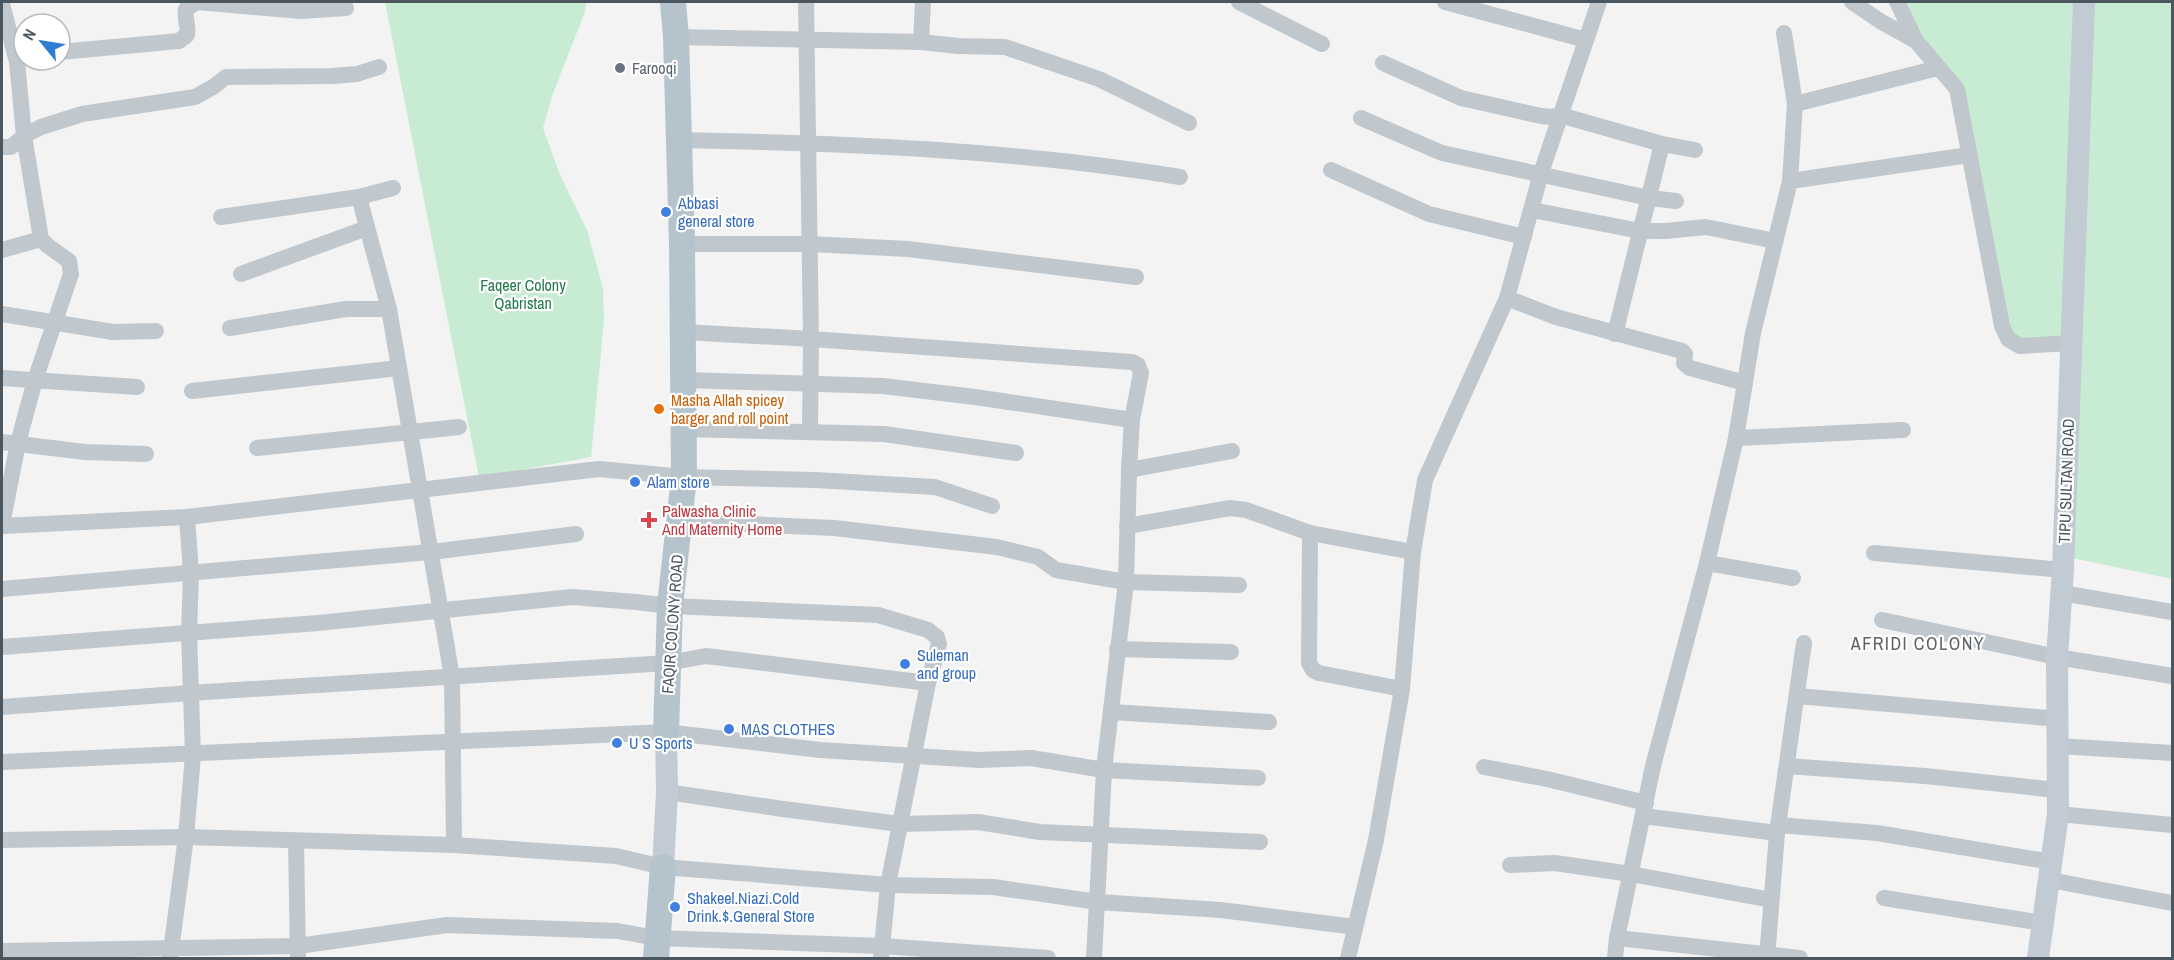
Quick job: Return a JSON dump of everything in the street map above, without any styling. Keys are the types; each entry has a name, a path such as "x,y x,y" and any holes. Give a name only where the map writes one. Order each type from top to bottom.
{"main road":[{"name":"FAQIR COLONY ROAD","path":"656,948 667,792 666,732 670,606 684,477 682,244 673,2"},
{"name":"TIPU SULTAN ROAD","path":"2038,958 2058,814 2057,657 2063,570 2084,2"}],"street":[{"path":"72,51 179,41 187,35 186,9 197,2 301,11 346,8"},
{"path":"806,2 806,142 811,339 810,431"},
{"path":"921,42 923,2"},
{"path":"1239,2 1322,44"},
{"path":"1445,2 1586,39"},
{"path":"1348,958 1376,840 1402,689 1413,552 1425,480 1507,298 1541,173 1599,2"},
{"path":"1852,2 1916,41"},
{"path":"1897,2 1916,41 1957,89 2002,326 2008,339 2020,346 2071,343"},
{"path":"2,4 12,34"},
{"path":"1615,958 1653,766 1707,563 1736,438 1753,333 1790,181 1795,104 1784,33"},
{"path":"676,36 921,42 1005,47 1099,79 1189,123"},
{"path":"1383,63 1461,98 1541,116 1560,115 1662,144 1695,150"},
{"path":"2,147 11,147 24,136 41,127 82,114 195,97 226,77 332,76 357,74 379,67"},
{"path":"1795,104 1938,68"},
{"path":"21,72 24,136 41,239 69,261 71,274 10,442 2,525 187,517 599,469 684,477 815,480 936,487 992,506"},
{"path":"1361,118 1442,153 1649,198 1676,201"},
{"path":"678,140 806,142 982,152 1113,166 1180,177"},
{"path":"1615,334 1662,144"},
{"path":"1790,181 1970,155"},
{"path":"1331,170 1429,214 1524,237"},
{"path":"221,217 359,197 393,188"},
{"path":"359,197 389,309 452,677 454,845"},
{"path":"1532,210 1640,231 1706,227 1775,241"},
{"path":"241,274 367,228"},
{"path":"2,250 41,239"},
{"path":"682,244 810,244 908,249 1136,277"},
{"path":"1507,298 1556,317 1682,351 1685,354 1684,363 1690,368 1745,383"},
{"path":"230,328 346,309 389,309"},
{"path":"2,314 113,332 156,331"},
{"path":"684,332 1132,362 1138,365 1141,373 1132,420 1126,582 1104,770 1094,958"},
{"path":"192,391 399,368"},
{"path":"2,378 137,387"},
{"path":"684,380 811,386 883,386 1132,420"},
{"path":"257,448 411,434 459,427"},
{"path":"684,429 884,434 1016,453"},
{"path":"1736,438 1903,429"},
{"path":"10,442 85,452 146,454"},
{"path":"1129,470 1232,451"},
{"path":"1127,526 1230,508 1246,510 1310,533 1413,552"},
{"path":"171,953 186,837 193,754 189,633 191,573 187,517"},
{"path":"680,521 834,528 997,547 1038,557 1056,570 1126,582 1239,585"},
{"path":"1310,533 1309,663 1313,670 1319,674 1402,689"},
{"path":"2,589 431,552 576,534"},
{"path":"1874,553 2063,570"},
{"path":"1707,563 1793,578"},
{"path":"2062,593 2172,612"},
{"path":"2,647 441,611 573,597 670,606 878,615 928,630 937,637 939,644 928,682 888,885 881,952"},
{"path":"1882,620 2057,657 2172,676"},
{"path":"1767,956 1777,829 1804,643"},
{"path":"1117,649 1231,651"},
{"path":"2,707 668,663 706,656 928,682"},
{"path":"1797,696 2059,718"},
{"path":"1112,712 1269,722"},
{"path":"2,762 666,732 820,750 979,760 1031,758 1104,770 1258,778"},
{"path":"2058,746 2172,753"},
{"path":"1787,766 1925,776 2057,790"},
{"path":"1484,767 1547,779 1644,809 1777,829 1877,833 2051,871 2172,903"},
{"path":"667,792 900,824 978,822 1040,832 1260,842"},
{"path":"2058,814 2172,825"},
{"path":"2,840 186,837 454,845 616,856 663,867 888,885 993,886 1098,902 1221,910 1355,927"},
{"path":"296,842 298,952"},
{"path":"1510,865 1555,863 1631,874 1771,900"},
{"path":"1884,898 2043,923"},
{"path":"2,951 298,952 447,925 618,931 656,948 1048,958"},
{"path":"1617,939 1800,958"}],"green space":[{"name":"Faqeer Colony Qabristan","path":"385,2 586,2 585,12 552,96 543,128 560,175 587,230 603,288 604,321 591,457 479,478"},
{"path":"1895,2 2172,2 2172,579 2063,556 2065,346 2007,341 1955,90"}],"place":[{"name":"Farooqi","path":"620,68"},
{"name":"Abbasi general store","path":"666,212"},
{"name":"Masha Allah spicey barger and roll point","path":"659,409"},
{"name":"Alam store","path":"635,482"},
{"name":"Palwasha Clinic And Maternity Home","path":"649,520"},
{"name":"Suleman and group","path":"905,664"},
{"name":"MAS CLOTHES","path":"729,729"},
{"name":"U S Sports","path":"617,743"},
{"name":"Shakeel.Niazi.Cold Drink.$.General Store","path":"675,907"}],"district":[{"name":"AFRIDI COLONY","path":"1918,644"}]}
